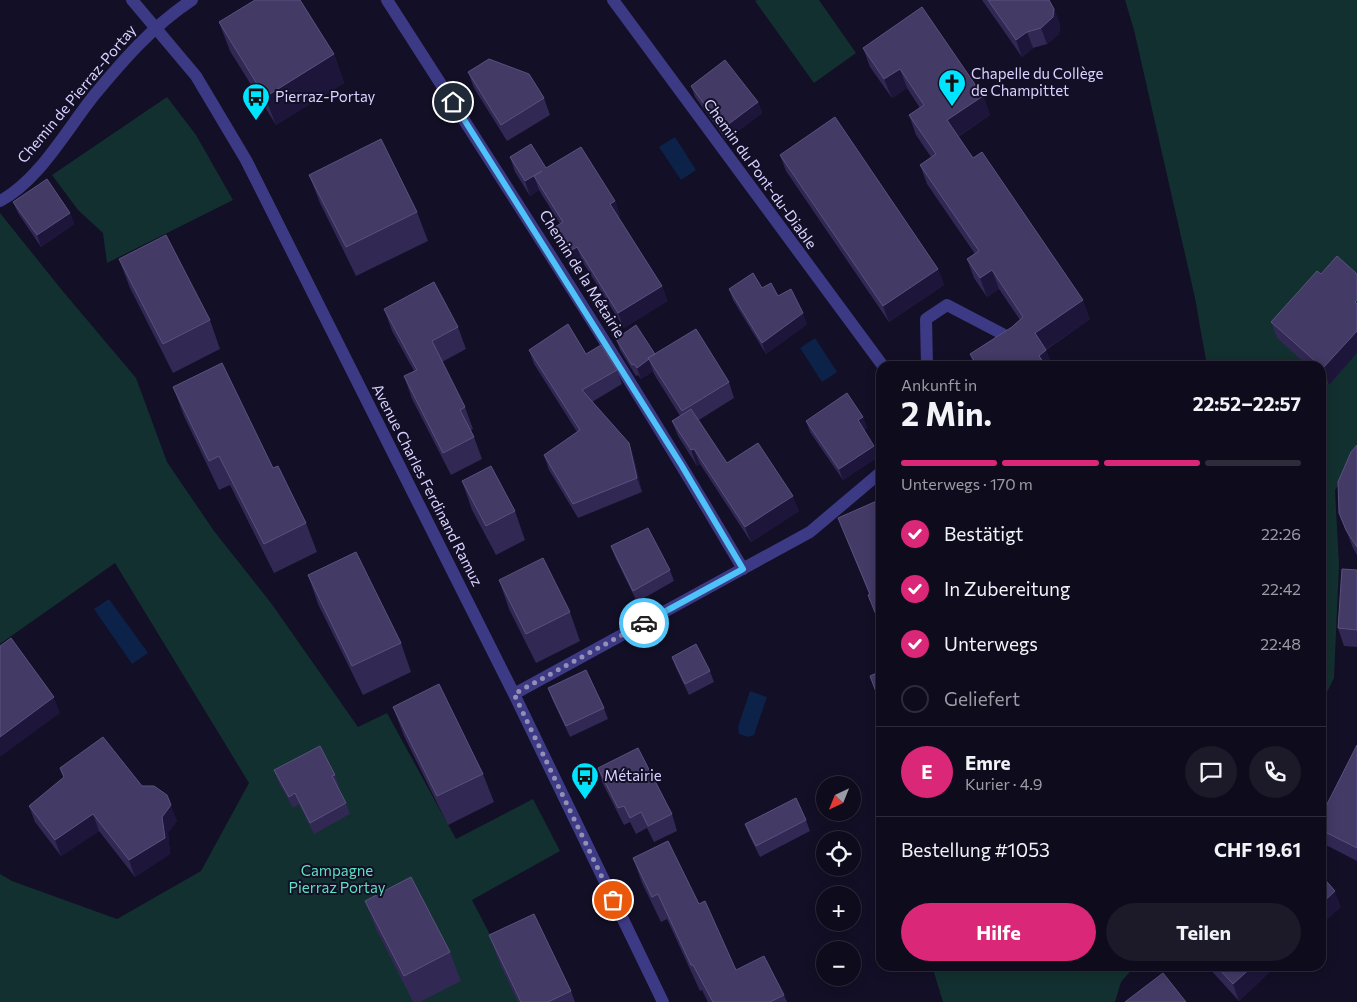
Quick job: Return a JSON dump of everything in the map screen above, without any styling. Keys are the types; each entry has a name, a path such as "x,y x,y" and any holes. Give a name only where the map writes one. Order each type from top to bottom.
{"street":[{"name":"Avenue Charles Ferdinand Ramuz","path":"132,0 156,26 196,76 246,160 514,694 663,1002"},
{"name":"Chemin de Pierraz-Portay","path":"0,201 26,182 96,93 156,26 192,0"},
{"name":"Chemin de la Métairie","path":"387,0 514,196 693,483 743,569"},
{"name":"Chemin du Pont-du-Diable","path":"613,0 879,361"},
{"path":"927,361 926,319 947,305 1014,340"},
{"path":"514,694 810,532 876,476"}],"green space":[{"path":"819,0 856,53 814,83 755,1"},
{"path":"1125,0 1357,0 1357,457 1335,490 1339,565 1334,678 1326,694 1326,361 1206,361 1195,298 1134,30"},
{"path":"167,97 196,135 233,200 107,263 103,233 78,210 52,175"},
{"name":"Campagne Pierraz Portay","path":"0,213 136,378 167,462 214,531 271,603 358,727 387,713 456,839 533,799 560,851 472,900 525,1002 0,1002 0,874 12,881 117,919 201,871 249,783 115,563 0,644"},
{"path":"934,971 1131,971 1121,982 1115,1002 943,1002"}],"water":[{"path":"675,137 696,170 681,180 659,147"},
{"path":"815,338 837,372 822,382 800,348"},
{"path":"109,599 148,653 132,664 94,609"},
{"path":"750,691 767,697 754,735 748,737 739,734 738,727"}],"building":[{"path":"255,0 300,0 334,54 265,97 219,22"},
{"path":"988,0 1049,0 1054,9 1053,17 1041,28 1027,32 1016,40"},
{"path":"922,7 983,96 947,120 973,158 982,152 1083,300 1035,333 1046,350 1039,356 1042,361 975,361 970,354 1012,327 1023,317 992,270 980,278 967,259 979,251 920,165 936,154 909,115 924,105 900,69 884,79 863,48"},
{"path":"489,59 529,74 544,98 501,125 468,72"},
{"path":"725,60 758,102 722,129 691,86"},
{"path":"835,117 938,269 883,306 780,155"},
{"path":"381,139 417,212 346,247 309,175"},
{"path":"531,144 546,168 581,147 615,201 610,204 662,286 618,313 577,247 567,253 552,229 563,222 534,176 542,171 525,181 510,157"},
{"path":"47,179 70,213 37,235 13,202"},
{"path":"166,235 210,320 163,344 119,259"},
{"path":"1337,256 1357,274 1357,300 1355,302 1357,304 1357,331 1326,365 1326,361 1315,361 1271,322 1317,271 1321,274"},
{"path":"753,273 762,288 771,283 778,296 791,289 803,313 762,343 729,289"},
{"path":"434,282 458,327 432,341 465,407 460,410 474,437 443,453 404,376 417,370 384,309"},
{"path":"568,324 586,354 601,345 617,370 582,390 629,443 637,478 573,504 544,455 580,430 529,350"},
{"path":"636,325 655,354 637,368 634,364 632,365 616,339"},
{"path":"696,329 729,382 682,411 648,358"},
{"path":"222,363 273,468 278,466 306,523 264,544 219,456 209,461 173,387"},
{"path":"847,393 863,417 858,420 874,446 839,469 806,421"},
{"path":"691,409 727,463 758,443 793,496 745,527 694,449 691,450 672,421"},
{"path":"1357,445 1357,547 1346,530 1339,513 1338,482 1351,452"},
{"path":"491,466 515,511 486,526 462,481"},
{"path":"876,501 876,615 868,595 870,594 838,518"},
{"path":"648,528 670,570 633,591 611,546"},
{"path":"356,552 401,643 352,666 308,575"},
{"path":"543,558 570,612 526,634 499,580"},
{"path":"1342,569 1357,570 1357,630 1338,628"},
{"path":"11,638 54,697 0,737 0,646"},
{"path":"696,644 710,671 685,684 672,657"},
{"path":"586,670 604,708 566,726 548,688"},
{"path":"876,673 876,692 870,676"},
{"path":"439,684 483,774 437,796 393,707"},
{"path":"103,737 142,786 154,786 167,795 171,805 162,817 165,838 129,860 93,814 55,840 29,806 64,777 60,768"},
{"path":"1357,745 1357,848 1326,832 1326,806"},
{"path":"320,746 335,775 332,776 346,803 310,823 295,793 289,797 274,770"},
{"path":"638,748 672,814 648,826 641,812 630,818 624,806 618,808 598,768"},
{"path":"796,798 806,820 756,846 745,824"},
{"path":"668,841 699,904 705,901 736,970 764,956 784,995 770,1002 713,1002 693,965 691,965 658,894 652,897 633,858"},
{"path":"411,877 450,952 404,976 365,901"},
{"path":"1326,881 1335,891 1326,899"},
{"path":"534,914 571,991 548,1002 521,1002 489,935"},
{"path":"1221,971 1247,971 1233,984"},
{"path":"1163,973 1186,1002 1125,1002"}],"way so far":[{"path":"613,900 514,694 644,623"}],"place":[{"name":"Chapelle du Collège de Champittet","path":"952,107"},
{"name":"Pierraz-Portay","path":"256,121"},
{"name":"Métairie","path":"585,800"}],"route":[{"path":"453,102 514,196 682,466 743,569 644,623"}]}
